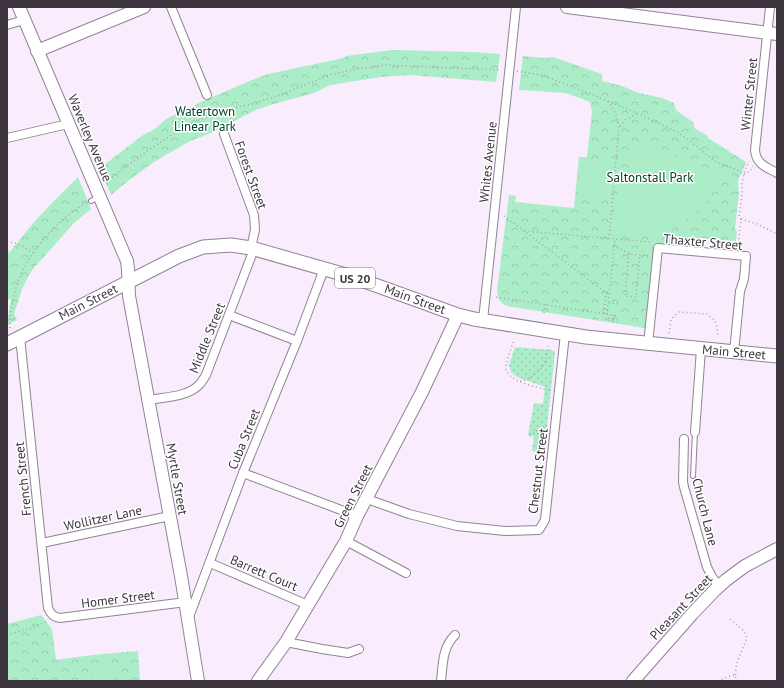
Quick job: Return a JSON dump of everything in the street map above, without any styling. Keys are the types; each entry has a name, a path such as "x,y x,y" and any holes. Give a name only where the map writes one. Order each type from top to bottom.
{"main road":[{"name":"Main Street","path":"7,344 15,333 179,256 203,247 231,245 252,249 358,279 458,314 484,320 565,334 648,344 777,356"}],"street":[{"name":"Waverley Avenue","path":"19,7 68,124 96,199 126,261 128,281"},
{"path":"37,51 144,7"},
{"path":"171,7 207,95"},
{"name":"Whites Avenue","path":"484,320 516,7"},
{"path":"567,7 772,33"},
{"name":"Winter Street","path":"770,7 772,33 755,152 756,158 760,163 777,174"},
{"path":"7,25 24,20"},
{"path":"7,138 68,124"},
{"name":"Forest Street","path":"224,134 254,215 255,230 252,249"},
{"name":"Thaxter Street","path":"648,344 658,248 746,256 744,279 740,291 734,352"},
{"name":"Middle Street","path":"149,400 182,394 193,390 200,384 206,375 252,249"},
{"name":"Cuba Street","path":"188,618 243,473 297,341 324,269"},
{"name":"Myrtle Street","path":"128,281 129,296 186,602 198,681"},
{"name":"Green Street","path":"258,681 286,642 346,541 422,392 458,314"},
{"path":"229,315 297,341"},
{"name":"French Street","path":"15,333 42,543 48,608 54,617"},
{"name":"Chestnut Street","path":"367,499 409,514 457,526 505,531 539,530 545,520 565,334"},
{"path":"695,432 701,349"},
{"name":"Church Lane","path":"684,439 684,487 707,567 719,586"},
{"path":"243,473 358,516"},
{"name":"Wollitzer Lane","path":"42,543 170,516"},
{"path":"346,541 406,573"},
{"name":"Pleasant Street","path":"633,681 692,614 719,586 745,566 777,549"},
{"name":"Barrett Court","path":"210,563 308,605"},
{"name":"Homer Street","path":"54,617 60,618 186,602"},
{"path":"441,681 446,647 455,635"},
{"path":"286,642 348,653 359,649"}],"lane":[{"path":"693,476 695,432"}],"path":[{"path":"105,184 130,163 178,131 208,116 280,95 330,75 365,67 386,65 499,70"},
{"path":"518,72 541,75 637,113 684,136 716,162 744,174"},
{"path":"608,102 617,117 619,128 609,239"},
{"path":"224,134 231,127 232,123 227,110"},
{"path":"619,128 625,120 637,113"},
{"path":"738,249 742,183 749,159"},
{"path":"744,174 750,171 752,167"},
{"path":"15,333 11,310 19,280 33,253 52,229 68,215 77,208 96,199"},
{"path":"504,216 609,295"},
{"path":"741,219 757,224 777,234"},
{"path":"525,231 653,243"},
{"path":"607,314 615,239"},
{"path":"7,242 22,245 33,253"},
{"path":"614,245 629,254 652,256"},
{"path":"626,301 627,296 625,296 629,254"},
{"path":"634,302 636,297 640,255"},
{"path":"604,314 606,293"},
{"path":"627,296 635,297"},
{"path":"496,297 618,316"},
{"path":"609,302 620,304"},
{"path":"544,313 546,304"},
{"path":"669,333 671,320 679,312 707,314 715,322 718,337"},
{"path":"614,315 613,319 606,318 606,320 618,322"},
{"path":"513,342 506,366 509,376 518,381 553,391"},
{"path":"518,381 525,380 533,376 541,368 546,360 548,346"},
{"path":"530,436 549,424"},
{"path":"7,635 35,627 54,617"},
{"path":"730,618 744,632 747,638 737,662 735,674 736,680"},
{"path":"718,681 735,674"}],"green space":[{"name":"Watertown Linear Park","path":"392,50 500,54 496,82 410,75 381,77 330,85 314,93 256,110 211,133 190,141 154,162 111,195 100,168 143,135 155,129 166,119 201,102 268,74 344,58 346,56"},
{"name":"Saltonstall Park","path":"523,56 545,58 553,57 602,74 602,81 622,86 639,93 662,98 674,103 676,110 694,123 694,128 746,162 738,181 739,194 735,228 737,232 736,241 699,238 698,247 654,244 645,328 507,306 501,302 499,298 497,291 509,195 516,196 515,202 574,208 579,157 587,157 592,111 590,102 566,93 519,90"},
{"path":"644,144 723,175 719,184 707,201 688,219 668,232 659,236 612,232 615,200 636,148"},
{"path":"583,158 613,161 608,201 578,198"},
{"path":"78,177 91,209 74,223 33,269 22,289 14,314 17,320 7,325 11,299 7,299 7,245 9,253 34,222"},
{"path":"515,347 552,350 555,352 544,454 532,451 534,436 528,435 534,403 543,404 545,387 517,377 511,372 509,365"},
{"path":"41,615 52,629 56,660 138,651 140,681 7,681 7,624"},
{"path":"114,668 115,681 93,681 92,671"}]}
